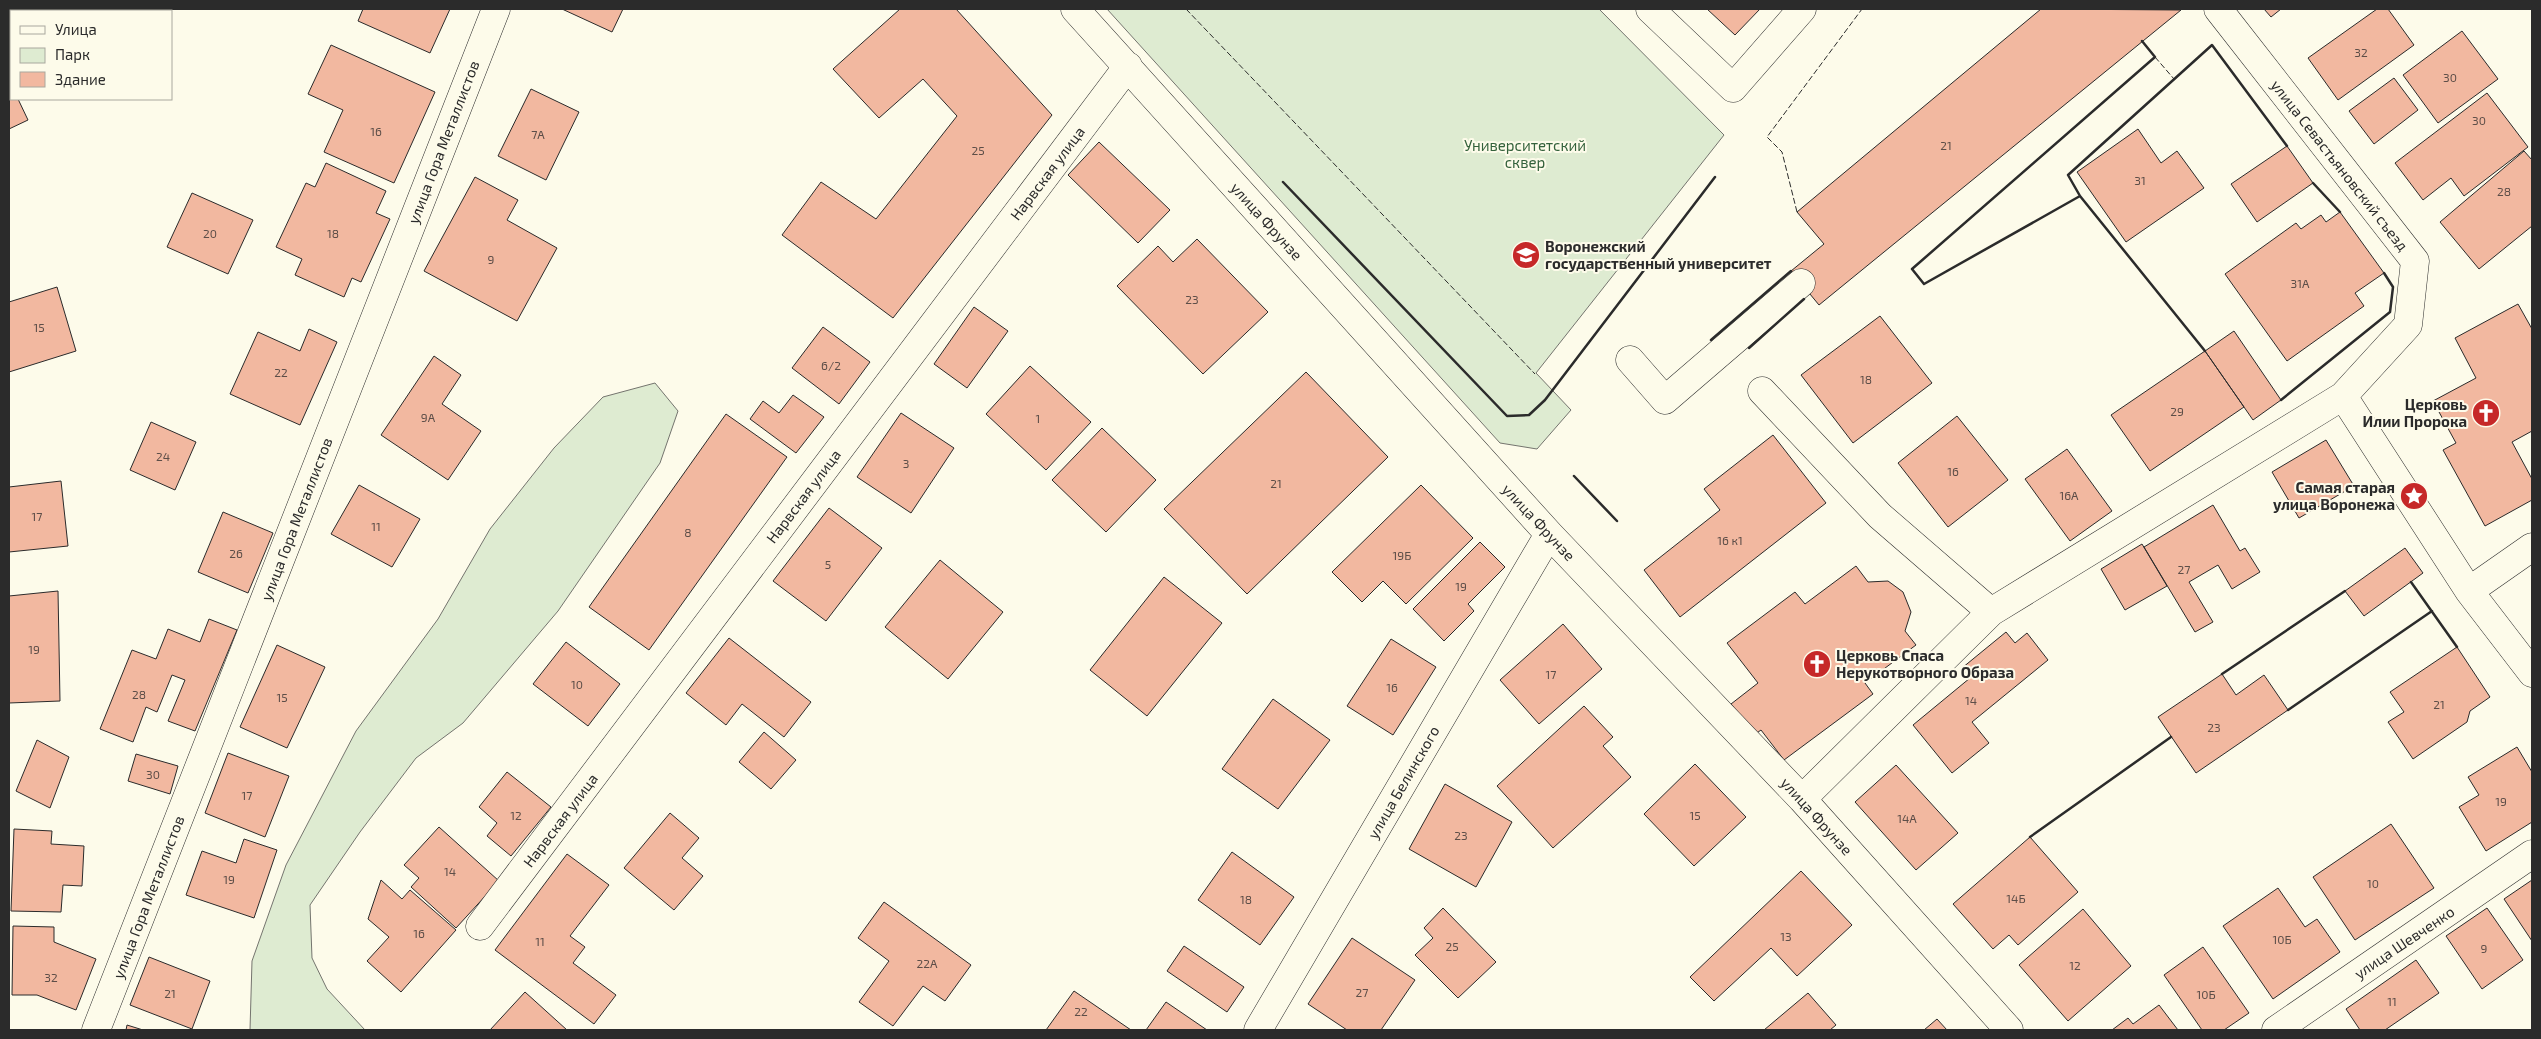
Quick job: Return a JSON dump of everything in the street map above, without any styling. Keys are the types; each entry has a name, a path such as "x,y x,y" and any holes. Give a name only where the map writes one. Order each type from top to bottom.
{"street":[{"name":"улица Гора Металлистов","path":"96,1030 496,9"},
{"name":"улица Фрунзе","path":"1075,9 1549,534 1802,799 2009,1030"},
{"path":"1650,9 1733,88 1802,9"},
{"name":"улица Севастьяновский съезд","path":"1802,799 1991,612 2343,396 2408,325 2415,261 2218,9"},
{"name":"Нарвская улица","path":"480,926 1128,66"},
{"path":"1630,360 1665,400 1801,283"},
{"path":"1762,391 1880,516 1991,612"},
{"path":"2343,396 2469,591 2532,673"},
{"name":"улица Белинского","path":"1258,1030 1549,534"},
{"path":"2469,591 2532,547"},
{"name":"улица Шевченко","path":"2276,1030 2532,854"}],"green space":[{"name":"Университетский сквер","path":"1107,9 1599,9 1724,135 1536,373 1571,410 1537,449 1500,443"},
{"path":"655,383 678,411 660,463 558,611 463,723 416,758 360,832 310,905 312,958 327,989 365,1030 250,1030 252,961 286,865 356,731 438,619 490,529 554,448 603,397"}],"building":[{"path":"363,9 450,9 430,53 358,21"},
{"path":"562,9 623,9 612,32"},
{"path":"900,9 956,9 1052,115 893,318 782,235 821,182 876,219 957,116 923,79 879,118 833,69"},
{"path":"1707,9 1760,9 1735,35"},
{"path":"2041,9 2181,10 1819,305 1791,271 1824,244 1797,212"},
{"path":"2264,9 2281,9 2271,17"},
{"path":"2377,9 2388,9 2414,45 2338,100 2308,58"},
{"path":"2462,31 2498,79 2438,123 2403,75"},
{"path":"331,45 435,92 394,183 324,152 343,110 308,94"},
{"path":"2394,78 2418,110 2374,144 2349,111"},
{"path":"9,79 10,100 18,100 28,120 9,129"},
{"path":"531,89 579,112 546,180 498,156"},
{"path":"2487,93 2528,147 2464,196 2451,178 2423,200 2395,163"},
{"path":"2138,129 2161,163 2177,151 2204,188 2126,242 2077,172"},
{"path":"1099,142 1170,210 1138,243 1068,175"},
{"path":"2287,146 2313,183 2257,222 2231,184"},
{"path":"2524,151 2532,160 2532,226 2479,269 2440,222"},
{"path":"326,163 386,191 376,213 390,219 361,282 352,278 344,297 295,275 302,259 276,247 306,183 315,187"},
{"path":"475,177 518,200 507,220 557,248 517,321 424,271"},
{"path":"192,193 253,220 228,274 167,247"},
{"path":"2340,212 2384,273 2355,293 2364,306 2287,361 2225,274 2296,223 2301,229 2321,215 2326,222"},
{"path":"1197,239 1268,312 1203,374 1117,286 1158,246 1173,262"},
{"path":"57,287 76,351 9,372 9,302"},
{"name":"Церковь Илии Пророка","path":"2518,304 2532,329 2532,431 2512,442 2532,479 2532,500 2485,526 2443,450 2456,443 2433,401 2476,378 2455,338"},
{"path":"974,307 1008,331 967,388 934,364"},
{"path":"1880,316 1932,383 1853,443 1801,375"},
{"path":"823,327 870,362 839,404 792,368"},
{"path":"309,329 337,342 300,425 230,394 258,332 300,351"},
{"path":"2234,331 2281,400 2253,420 2205,351"},
{"path":"2205,351 2244,407 2150,471 2111,415"},
{"path":"434,356 461,375 442,404 481,431 448,480 381,435"},
{"path":"1030,366 1091,422 1046,470 986,414"},
{"path":"1306,372 1388,457 1247,594 1164,509"},
{"path":"793,395 824,417 796,453 750,419 763,401 779,413"},
{"path":"901,413 954,448 911,513 857,477"},
{"path":"726,414 787,457 649,650 589,607"},
{"path":"1957,416 2008,480 1948,527 1898,463"},
{"path":"151,422 196,442 175,490 130,470"},
{"path":"1102,428 1156,480 1106,532 1052,480"},
{"path":"1773,435 1826,503 1680,617 1644,570 1720,510 1704,489"},
{"path":"2326,440 2354,486 2299,518 2272,472"},
{"path":"2067,449 2112,511 2070,541 2025,479"},
{"path":"61,481 68,546 9,552 9,487"},
{"path":"359,485 420,519 392,567 331,534"},
{"path":"1421,485 1473,538 1406,604 1383,581 1362,602 1332,572"},
{"path":"2213,505 2240,551 2245,548 2260,572 2232,589 2218,565 2189,582 2213,622 2195,632 2144,547"},
{"path":"829,508 882,548 826,621 773,581"},
{"path":"223,512 273,533 248,593 198,572"},
{"path":"1480,542 1505,567 1468,604 1474,611 1444,641 1413,609"},
{"path":"2142,544 2167,586 2125,610 2101,569"},
{"path":"2405,548 2423,573 2364,616 2345,591"},
{"path":"940,560 1003,612 948,679 885,627"},
{"name":"Церковь Спаса Нерукотворного Образа","path":"1856,566 1868,582 1888,581 1903,592 1911,612 1905,631 1916,645 1865,683 1873,694 1784,760 1761,730 1754,735 1731,704 1758,683 1727,643 1795,592 1805,604"},
{"path":"1164,577 1222,623 1147,716 1090,670"},
{"path":"58,591 60,701 9,703 9,596"},
{"path":"209,619 237,630 195,731 168,721 185,680 172,675 157,712 146,707 133,742 100,729 132,650 156,659 168,629 200,642"},
{"path":"1563,624 1602,669 1539,724 1500,680"},
{"path":"2006,632 2015,643 2027,633 2048,660 1972,722 1989,743 1952,773 1913,725 1970,678 1962,668"},
{"path":"729,638 811,702 784,737 742,704 726,725 686,693"},
{"path":"1391,639 1436,667 1393,735 1347,706"},
{"path":"566,642 620,684 588,726 533,684"},
{"path":"277,645 325,667 287,748 240,727"},
{"path":"2457,647 2490,697 2470,711 2467,722 2413,759 2388,722 2404,712 2390,692"},
{"path":"2222,674 2236,695 2264,675 2288,710 2196,773 2158,717"},
{"path":"1273,699 1330,740 1278,809 1222,769"},
{"path":"1584,706 1613,737 1603,746 1631,777 1553,848 1497,786"},
{"path":"764,732 796,760 771,789 739,762"},
{"path":"37,740 69,757 50,808 16,791"},
{"path":"2517,747 2532,772 2532,822 2486,851 2459,807 2479,795 2468,777"},
{"path":"228,753 289,776 265,837 205,813"},
{"path":"136,754 178,766 170,794 128,781"},
{"path":"1695,764 1746,817 1694,866 1644,814"},
{"path":"1896,765 1958,833 1916,870 1855,802"},
{"path":"507,772 551,807 511,856 487,836 497,823 479,807"},
{"path":"1445,784 1512,822 1476,887 1409,849"},
{"path":"670,813 699,838 682,858 703,876 674,910 624,868"},
{"path":"2391,824 2434,888 2355,940 2313,877"},
{"path":"439,827 499,881 456,928 411,887 419,878 404,865"},
{"path":"14,829 52,831 51,844 84,846 82,886 63,885 61,912 11,911"},
{"path":"2030,837 2078,892 2018,945 2009,935 1993,949 1953,904"},
{"path":"244,839 277,850 254,918 186,895 202,851 236,863"},
{"path":"1232,852 1294,897 1260,945 1198,900"},
{"path":"567,854 609,885 570,936 585,947 573,963 616,995 594,1024 495,950"},
{"path":"1801,871 1852,925 1797,976 1771,948 1714,1001 1690,977"},
{"path":"381,880 402,899 410,890 456,930 401,992 367,961 389,937 368,919"},
{"path":"2532,880 2532,941 2504,899"},
{"path":"2278,888 2305,927 2317,919 2340,952 2273,999 2223,926"},
{"path":"884,902 971,965 945,1001 923,986 893,1026 859,1002 889,961 858,938"},
{"path":"1443,908 1496,962 1458,998 1415,955 1433,938 1424,928"},
{"path":"2487,908 2523,960 2482,989 2446,936"},
{"path":"2083,909 2131,966 2068,1021 2019,965"},
{"path":"13,926 54,927 54,942 96,959 76,1010 37,995 12,995"},
{"path":"1352,938 1415,980 1381,1030 1347,1030 1308,1004"},
{"path":"1184,946 1244,987 1227,1012 1167,971"},
{"path":"2203,947 2249,1013 2224,1030 2202,1030 2164,975"},
{"path":"149,957 210,981 192,1029 130,1005"},
{"path":"2416,960 2439,993 2385,1030 2360,1030 2346,1009"},
{"path":"1074,991 1131,1030 1046,1030"},
{"path":"525,992 567,1030 490,1030"},
{"path":"1808,993 1836,1025 1830,1030 1764,1030"},
{"path":"1166,1002 1207,1030 1146,1030"},
{"path":"2159,1005 2178,1030 2112,1030 2128,1018 2133,1024"},
{"path":"1937,1019 1947,1030 1924,1030"},
{"path":"127,1025 143,1030 126,1030"}],"fence":[{"path":"1186,9 1535,374"},
{"path":"1797,212 1782,152 1767,137 1862,9"},
{"path":"2155,57 2174,79"}],"wall":[{"path":"2142,41 2155,57 1912,269 1924,284 2080,196 2068,175 2212,45 2287,146"},
{"path":"1283,182 1507,416 1529,415 1545,400 1715,177"},
{"path":"2313,183 2340,212"},
{"path":"2080,196 2205,351"},
{"path":"1711,340 1791,271"},
{"path":"2281,400 2390,312 2393,287 2384,273"},
{"path":"1749,348 1804,299"},
{"path":"1574,476 1617,521"},
{"path":"2411,582 2457,647"},
{"path":"2222,674 2345,591"},
{"path":"2288,710 2432,611"},
{"path":"2030,837 2171,737"}],"place":[{"name":"Воронежский государственный университет","path":"1526,255"},
{"name":"Церковь Илии Пророка","path":"2486,413"},
{"name":"Самая старая улица Воронежа","path":"2414,496"},
{"name":"Церковь Спаса Нерукотворного Образа","path":"1817,664"}]}
